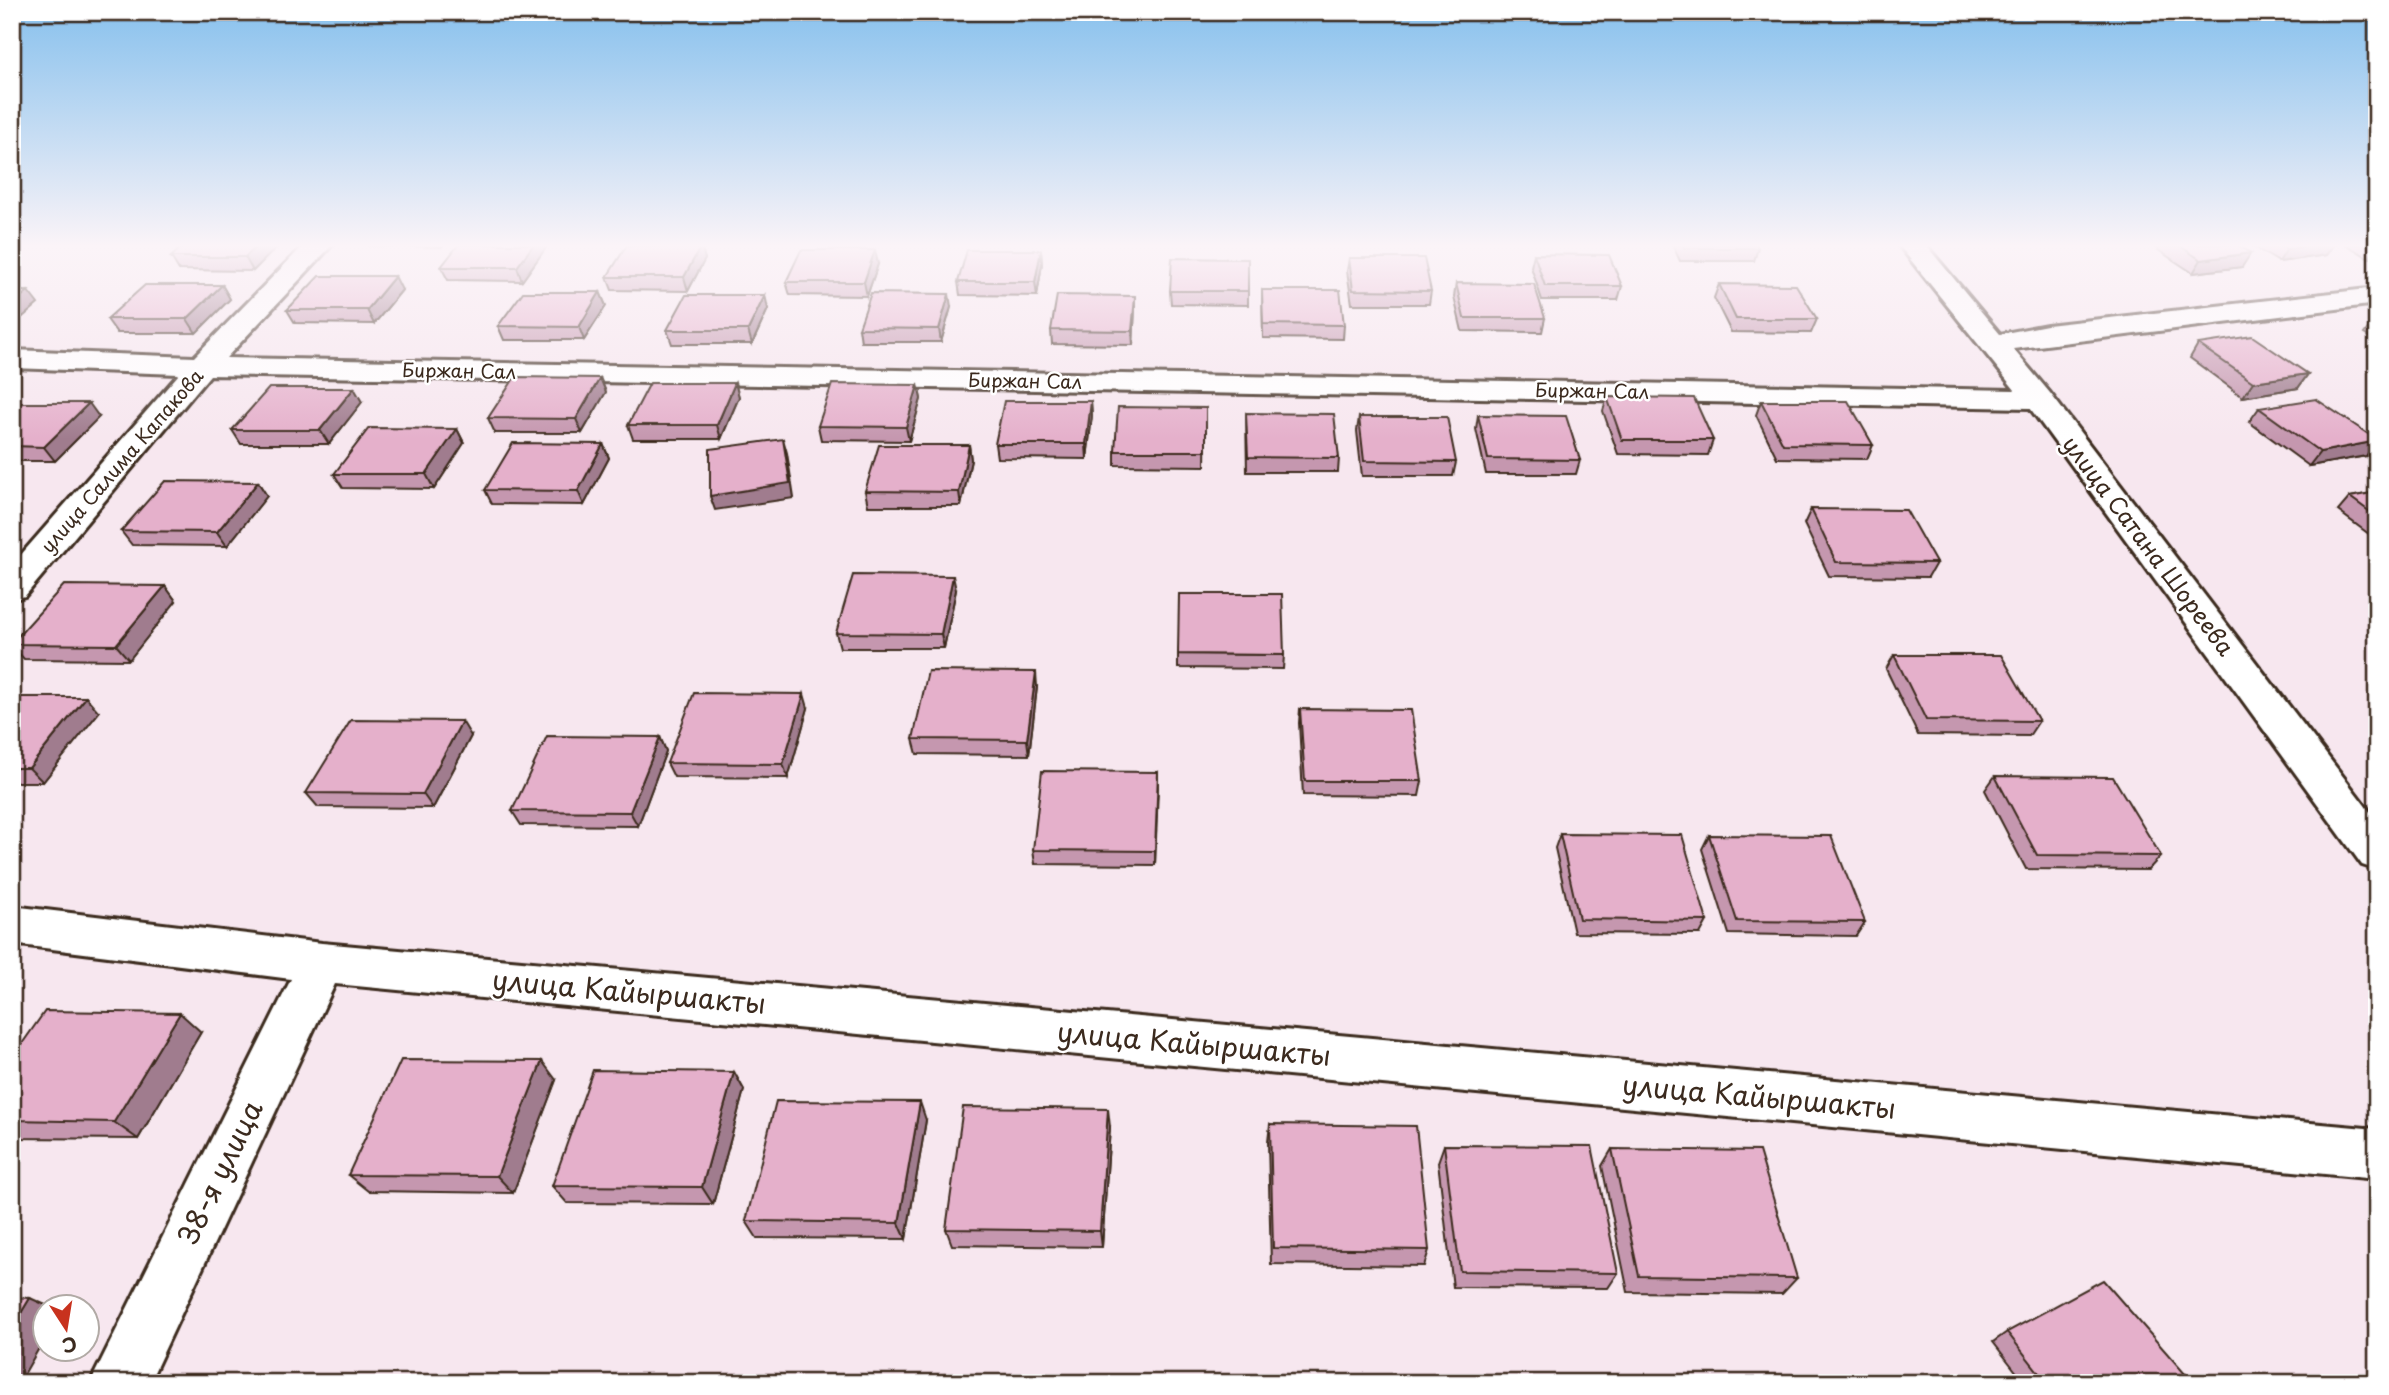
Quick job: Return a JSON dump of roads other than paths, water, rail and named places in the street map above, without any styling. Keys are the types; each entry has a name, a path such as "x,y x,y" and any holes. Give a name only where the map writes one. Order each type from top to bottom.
{"street":[{"name":"улица Салима Капакова","path":"12,588 202,366 257,309"},
{"name":"улица Сатана Шореева","path":"1964,309 2039,399 2377,853"},
{"path":"1992,344 2047,334 2263,309"},
{"name":"Биржан Сал","path":"12,359 202,366 2039,399"},
{"name":"улица Кайыршакты","path":"12,925 322,963 2377,1154"},
{"name":"38-я улица","path":"119,1383 322,963"}]}
